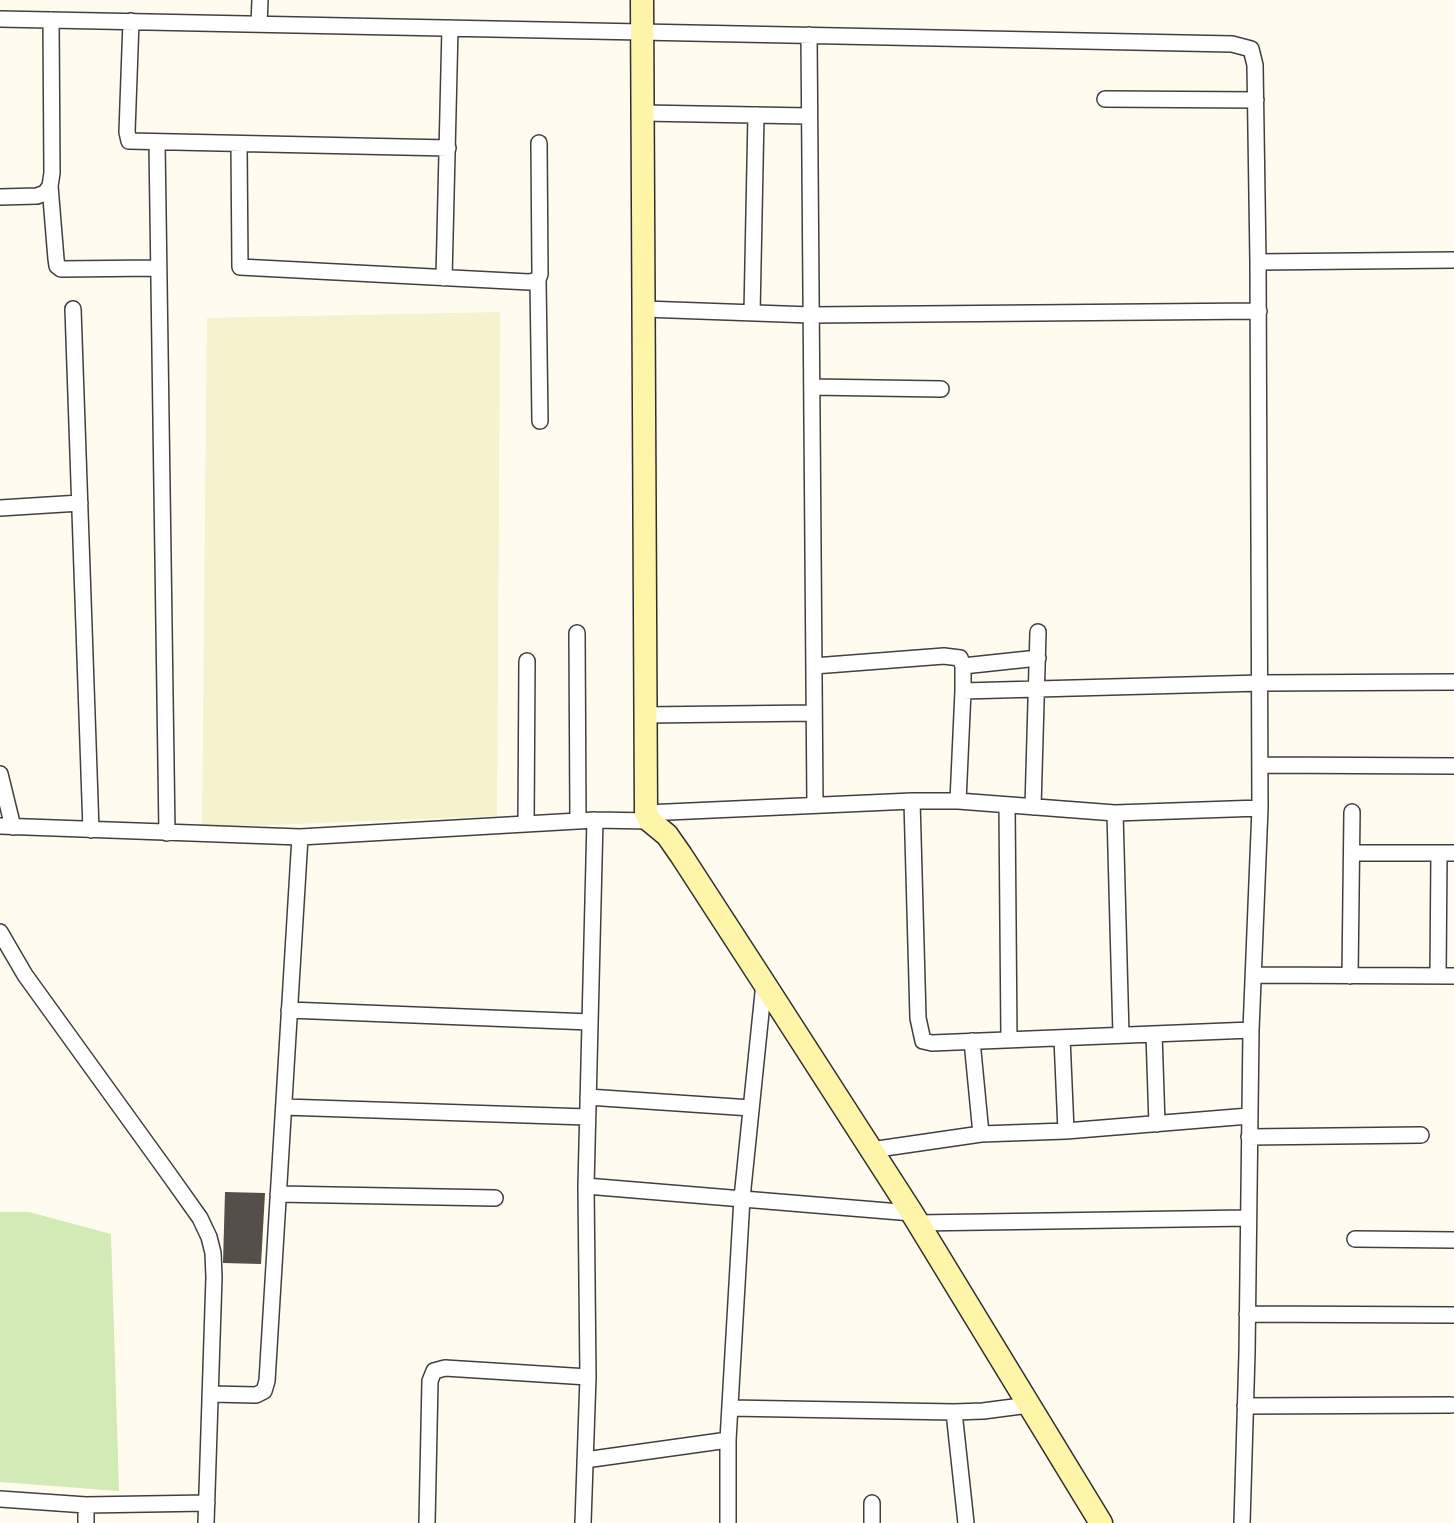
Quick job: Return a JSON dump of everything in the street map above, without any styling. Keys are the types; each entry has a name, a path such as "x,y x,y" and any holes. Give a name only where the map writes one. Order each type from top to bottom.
{"street":[{"path":"259,24 260,0"},
{"path":"642,0 645,714 648,817 667,835 681,855 764,983 914,1218 1101,1523"},
{"path":"0,19 809,35 1243,46 1251,49 1253,53 1256,100 1259,311 1260,808 1251,1030 1247,1218 1248,1314 1242,1523"},
{"path":"51,20 52,173 50,186 57,266 61,269 158,268"},
{"path":"131,22 127,137 129,141 134,143 448,148"},
{"path":"444,278 450,28"},
{"path":"809,35 815,805"},
{"path":"1105,99 1256,100"},
{"path":"643,113 809,116"},
{"path":"752,313 756,115"},
{"path":"157,143 167,833"},
{"path":"540,143 540,274 538,280 540,422"},
{"path":"240,144 240,267 529,282 538,280"},
{"path":"0,197 37,196 45,193 50,186"},
{"path":"1258,262 1454,260"},
{"path":"73,309 91,830"},
{"path":"644,309 811,314 1259,311"},
{"path":"812,387 941,389"},
{"path":"0,508 80,503"},
{"path":"1033,807 1038,632"},
{"path":"577,634 578,821"},
{"path":"814,666 955,656 960,658 963,666 963,691 958,801"},
{"path":"963,666 1038,658"},
{"path":"526,824 527,661"},
{"path":"963,691 1260,683 1454,682"},
{"path":"645,714 814,713"},
{"path":"1260,765 1454,766"},
{"path":"0,774 7,827 300,837 648,817 815,805 912,801 958,801 1115,813 1260,808"},
{"path":"912,801 920,1031 923,1041 932,1043 1251,1030"},
{"path":"1007,805 1008,1040"},
{"path":"1350,976 1352,812"},
{"path":"1115,813 1121,1035"},
{"path":"583,1523 588,1377 587,1117 595,820"},
{"path":"211,1394 248,1396 264,1391 284,1107 300,837"},
{"path":"1352,853 1447,853 1447,902 1438,976"},
{"path":"0,932 25,975 168,1172 200,1218 209,1237 213,1253 214,1277 206,1523"},
{"path":"1254,975 1454,976"},
{"path":"728,1523 728,1440 742,1198 764,983"},
{"path":"289,1010 590,1022"},
{"path":"1154,1034 1156,1124"},
{"path":"1062,1038 1066,1131"},
{"path":"972,1041 981,1134"},
{"path":"588,1096 751,1108"},
{"path":"284,1107 587,1117"},
{"path":"871,1150 981,1134 1066,1131 1249,1116"},
{"path":"1249,1137 1421,1135"},
{"path":"586,1186 742,1198 914,1218 1247,1218"},
{"path":"278,1194 494,1198"},
{"path":"1355,1239 1454,1240"},
{"path":"1248,1314 1454,1315"},
{"path":"427,1523 428,1396 430,1381 434,1371 445,1368 588,1377"},
{"path":"730,1408 954,1412 983,1411 1028,1405"},
{"path":"1245,1406 1451,1405"},
{"path":"954,1412 966,1523"},
{"path":"585,1460 728,1440"},
{"path":"0,1499 86,1505 207,1503"},
{"path":"872,1502 872,1523"},
{"path":"86,1505 86,1523"}],"shaded area":[{"path":"500,312 497,816 243,826 202,825 207,318"}],"green space":[{"path":"0,1212 29,1212 111,1234 119,1491 0,1482"}],"building":[{"path":"225,1192 265,1193 261,1264 223,1263"}]}
